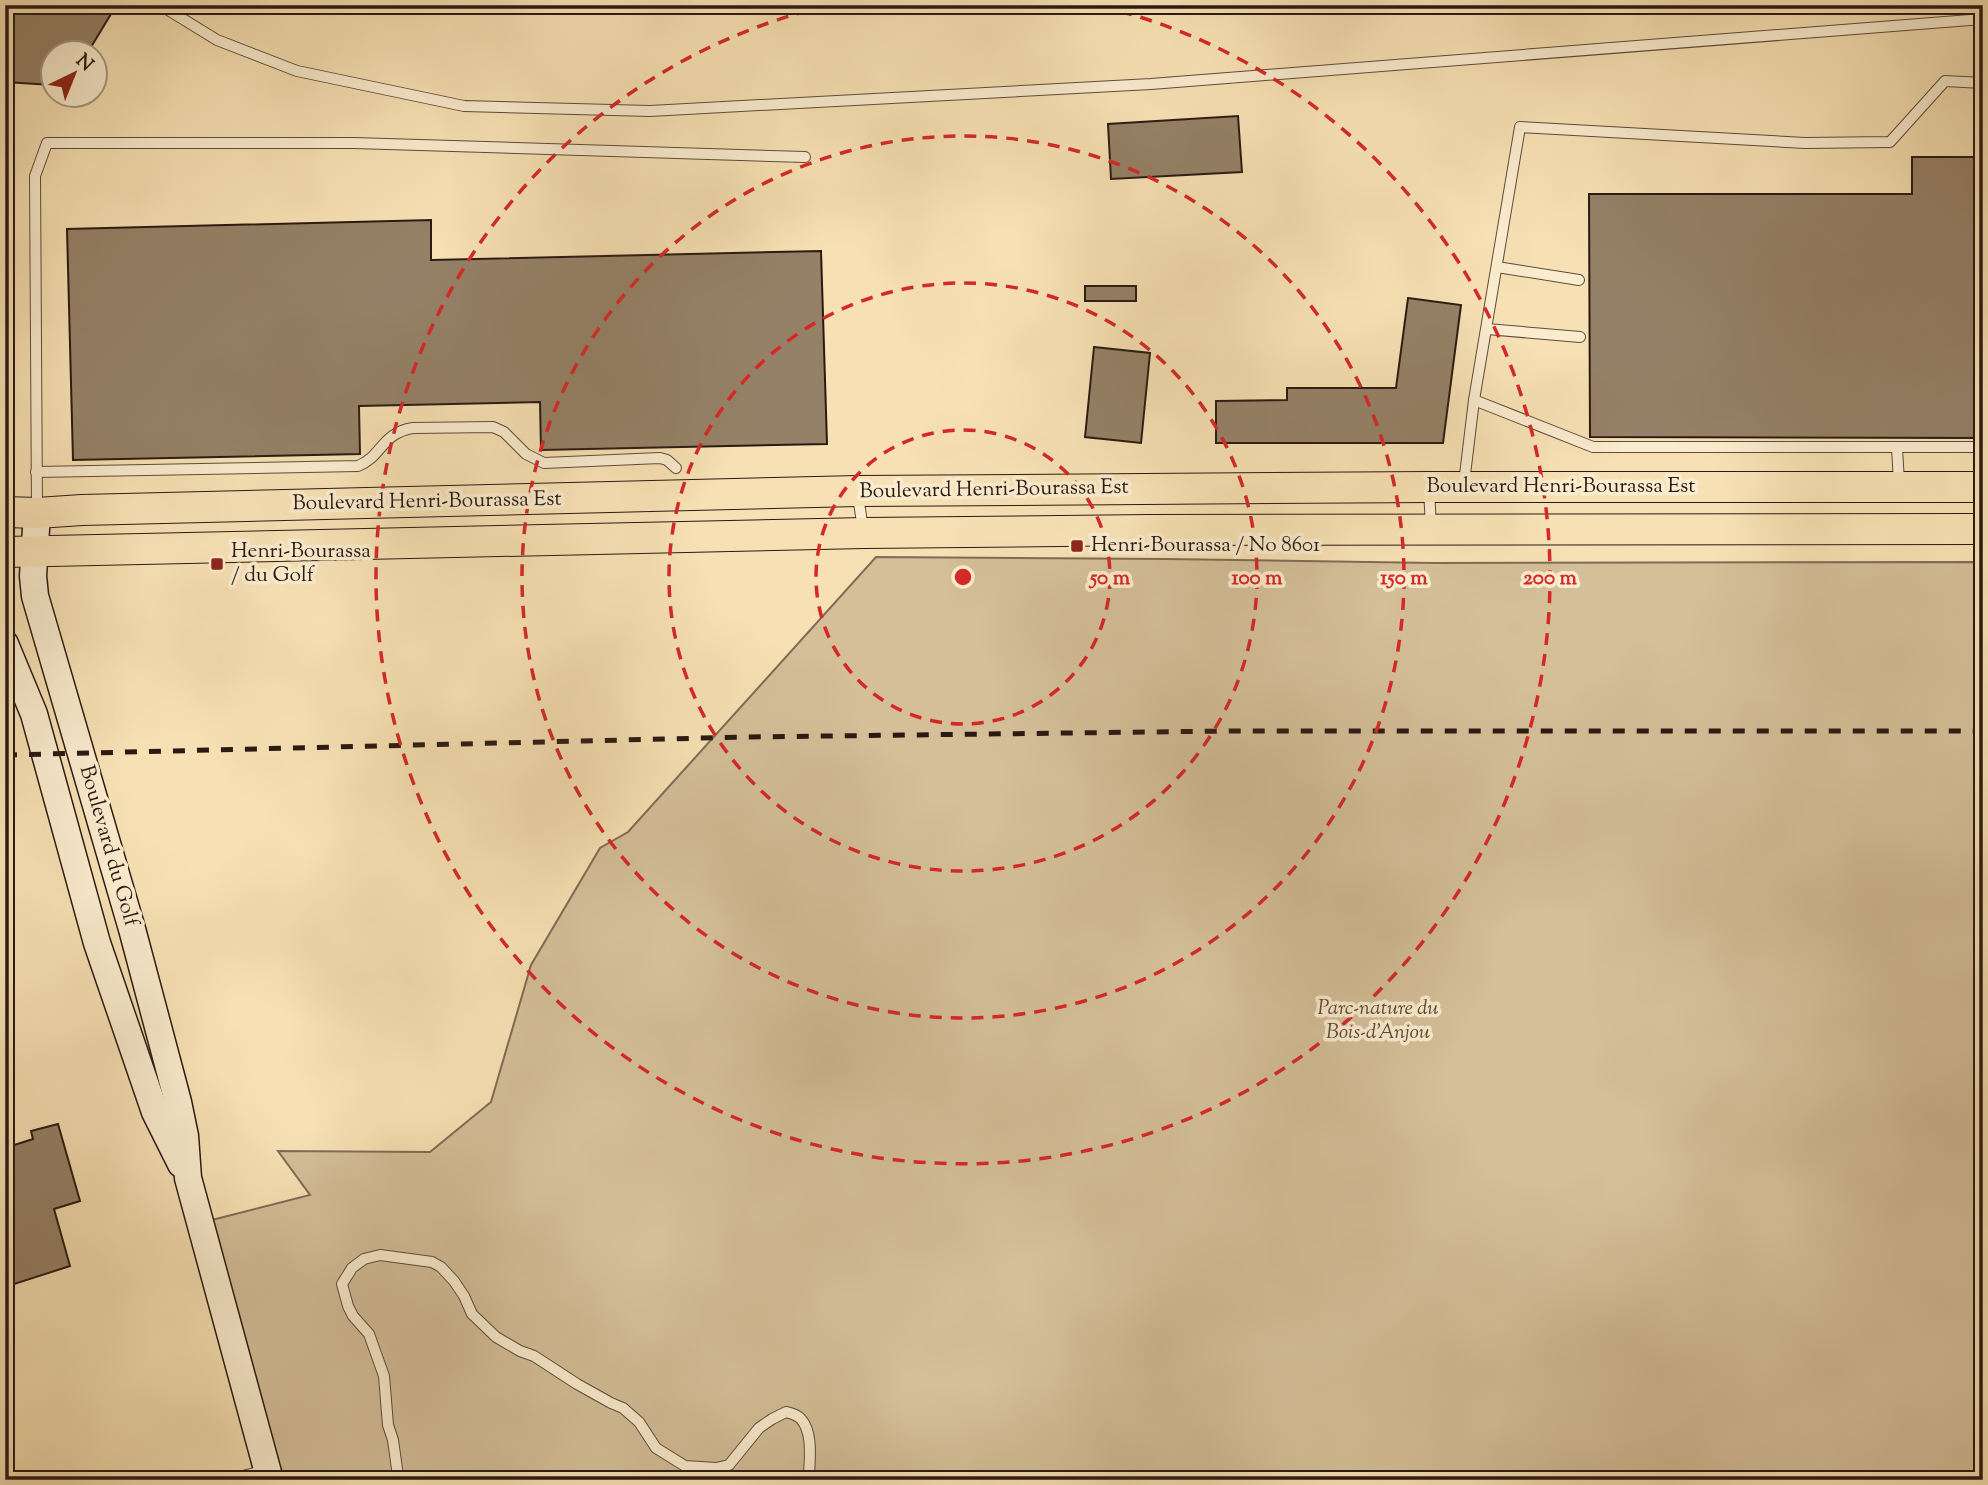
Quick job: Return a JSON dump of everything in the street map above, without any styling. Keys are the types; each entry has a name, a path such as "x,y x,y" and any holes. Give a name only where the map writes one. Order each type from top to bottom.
{"main road":[{"name":"Boulevard Henri-Bourassa Est","path":"5,512 858,491 1983,487"},
{"name":"Boulevard Henri-Bourassa Est","path":"20,552 864,533 1983,529"}],"street":[{"name":"Boulevard du Golf","path":"37,513 20,552 33,576 35,596 132,929 185,1136 188,1178 268,1475"},
{"name":"Boulevard du Golf","path":"5,644 34,714 101,956 155,1112 188,1178"}],"lane":[{"path":"160,5 217,40 297,71 464,106 650,111 1151,84 1983,19"},
{"path":"1464,487 1474,400 1520,127 1805,143 1891,142 1945,81 1983,83"},
{"path":"37,513 35,176 47,143 354,143 805,157"},
{"path":"1497,267 1578,280"},
{"path":"1488,329 1580,337"},
{"path":"1474,400 1593,447 1983,447"},
{"path":"36,472 358,466 366,463 392,435 401,430 493,427 504,432 526,454 544,463 660,458 676,468"},
{"path":"1897,448 1899,487"},
{"path":"1429,487 1432,531"},
{"path":"858,491 864,533"},
{"path":"401,1480 398,1476 393,1440 387,1425 384,1376 369,1334 348,1306 342,1284 352,1268 363,1259 380,1255 432,1262 441,1267 464,1296 472,1314 496,1337 623,1408 639,1422 656,1448 685,1466 716,1468 729,1465 760,1428 786,1412 795,1415 801,1419 807,1433 810,1450 809,1480"},
{"path":"227,1480 268,1475"}],"green space":[{"name":"Parc-nature du Bois-d'Anjou","path":"876,557 1435,563 1983,562 1983,1480 271,1480 200,1223 310,1195 278,1151 430,1152 491,1102 531,965 600,848 628,832"}],"building":[{"path":"5,5 107,5 114,9 96,38 38,38 38,84 5,82"},
{"path":"1238,116 1242,172 1111,179 1108,124"},
{"path":"1912,157 1983,157 1983,438 1590,437 1589,194 1912,194"},
{"path":"431,220 431,260 821,251 827,444 541,450 540,402 359,406 360,454 73,460 67,229"},
{"path":"1085,286 1136,286 1136,301 1085,301"},
{"path":"1408,298 1461,305 1443,443 1216,443 1216,401 1287,400 1287,388 1396,388"},
{"path":"1094,347 1150,353 1141,443 1085,437"},
{"path":"58,1124 80,1201 54,1209 70,1266 5,1287 5,1148 33,1139 31,1131"}],"railway":[{"path":"5,755 747,737 1231,731 1983,731"}],"place":[{"name":"Henri-Bourassa / No 8601","path":"1077,546"},
{"name":"Henri-Bourassa / du Golf","path":"217,564"}]}
